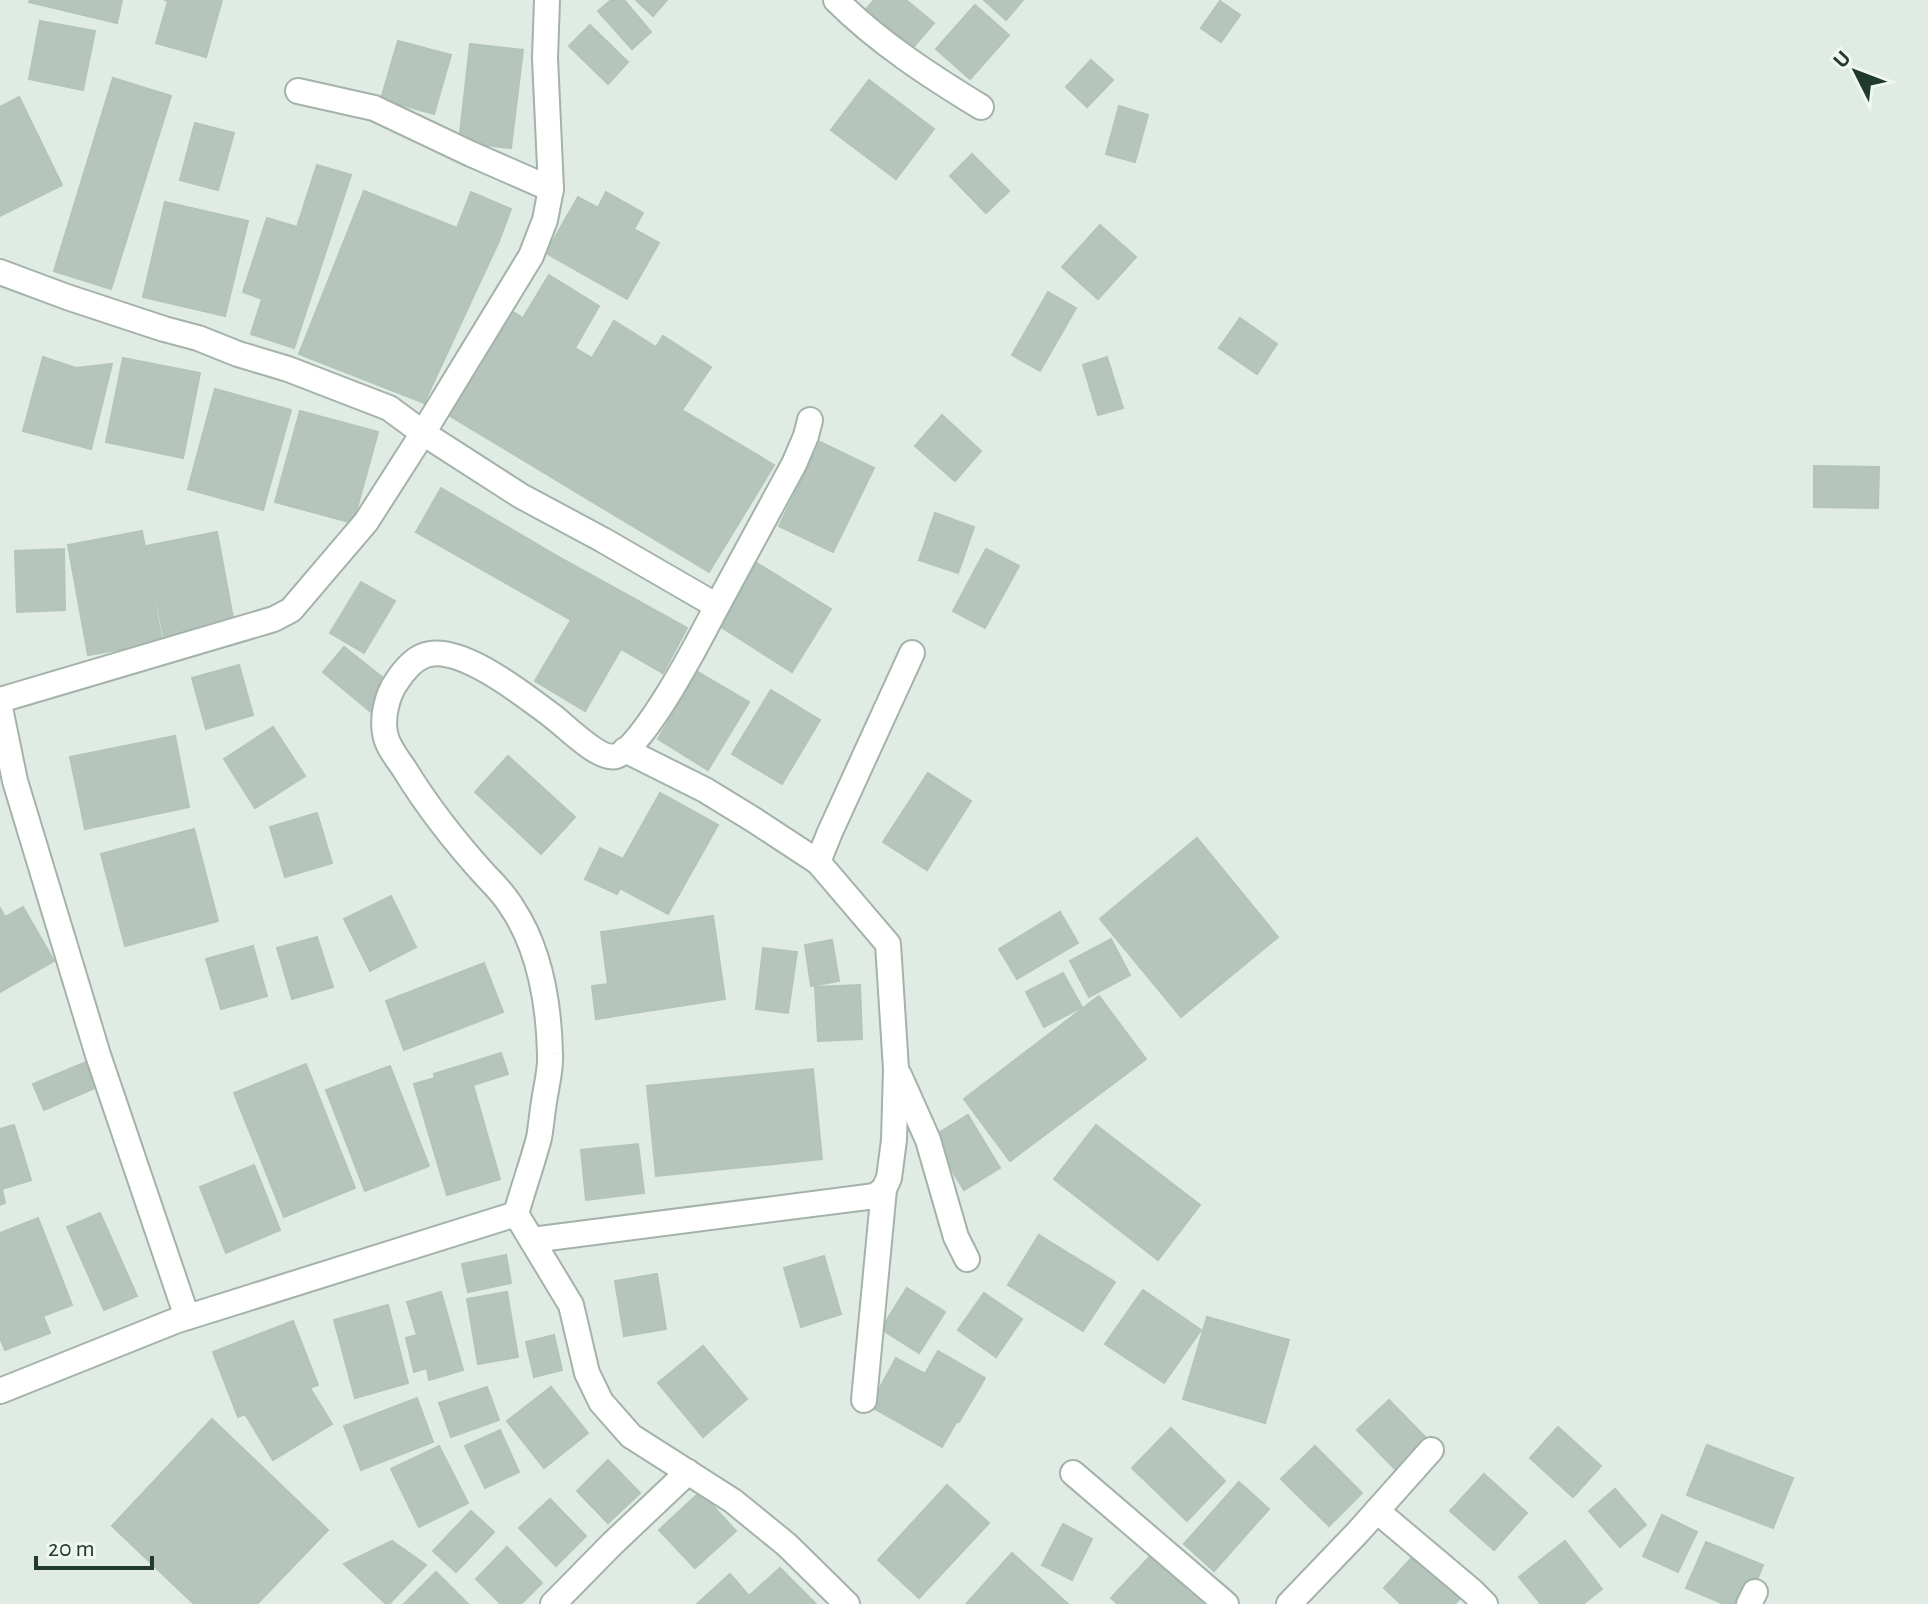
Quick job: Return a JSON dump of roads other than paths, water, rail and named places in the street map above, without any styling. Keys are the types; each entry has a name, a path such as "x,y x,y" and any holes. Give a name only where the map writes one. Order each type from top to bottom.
{"street":[{"path":"0,700 274,619 291,610 366,522 531,256 545,220 551,189 545,58 547,0"},
{"path":"836,0 913,63 981,107"},
{"path":"298,91 374,108 551,189"},
{"path":"0,272 288,369 389,408 521,496 717,606"},
{"path":"810,420 794,464 668,694 625,750 615,756 596,751 500,679 454,656 436,653 421,656 393,686 385,709 385,734 392,751 438,820 514,909 540,974 550,1057 539,1136 516,1214 571,1305 587,1373 601,1402 631,1436 733,1501 787,1545 847,1604"},
{"path":"818,862 912,653"},
{"path":"0,708 15,781 98,1055 173,1322"},
{"path":"625,750 705,790 818,862 888,944 896,1069 894,1140 889,1178 884,1189 864,1400"},
{"path":"896,1069 928,1140 956,1237 967,1259"},
{"path":"532,1240 875,1196 884,1189"},
{"path":"0,1391 173,1322 516,1214"},
{"path":"1289,1604 1431,1450"},
{"path":"553,1604 688,1472"},
{"path":"1073,1473 1226,1604"},
{"path":"1377,1511 1485,1604"}]}
